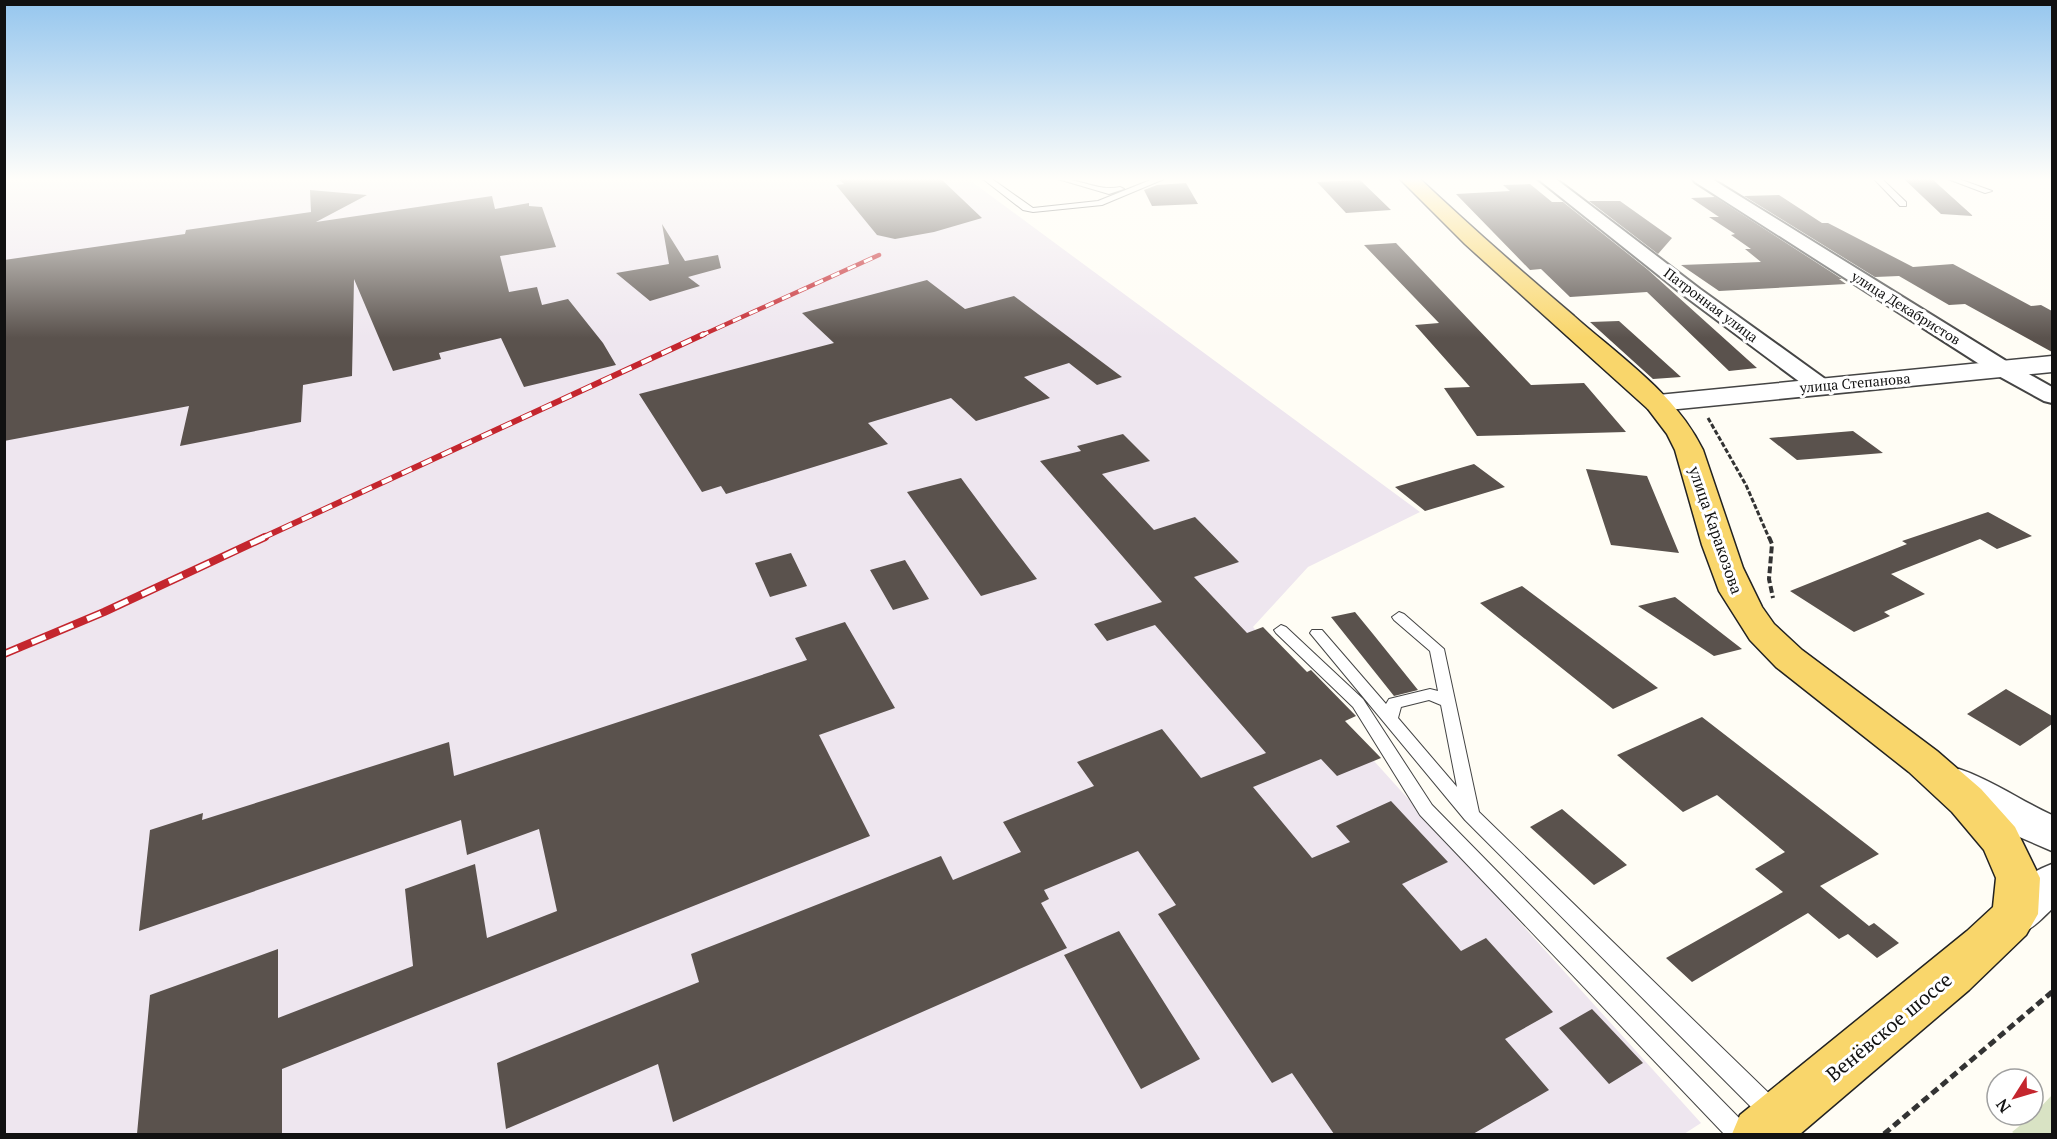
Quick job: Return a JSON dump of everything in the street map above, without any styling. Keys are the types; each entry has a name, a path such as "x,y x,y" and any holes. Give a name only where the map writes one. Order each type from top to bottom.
{"main road":[{"name":"улица Каракозова","path":"1464,232 1658,403 1681,433 1689,450 1728,572 1746,611 1763,634 1807,674 1939,773 1986,817 2011,851 2019,868 2020,893 2014,915"},
{"name":"Венёвское шоссе","path":"1759,1129 1976,955 2014,915"}],"street":[{"name":"Патронная улица","path":"1615,232 1820,386"},
{"name":"улица Декабристов","path":"1785,232 2003,369 2052,396"},
{"name":"улица Степанова","path":"1658,403 2052,364"},
{"path":"1939,773 2008,814 2052,834"},
{"path":"2014,915 2052,882"}],"lane":[{"path":"1399,617 1437,649 1471,815"},
{"path":"1281,630 1358,704 1426,810 1759,1129"},
{"path":"1317,633 1471,815 1759,1129"},
{"path":"1390,719 1394,703 1430,694 1448,702"}],"path":[{"path":"1706,413 1746,485 1772,544 1768,555 1771,591 1778,607"},
{"path":"1884,1134 2052,993"}],"shaded area":[{"path":"5,232 1040,232 1420,512 1308,567 1253,627 1701,1123 1684,1134 5,1134"}],"green space":[{"path":"2052,1095 2052,1134 2015,1134 2012,1132 2018,1127 2045,1127 2045,1102"}],"building":[{"path":"185,232 551,232 556,247 500,256 509,292 537,287 542,305 568,299 603,343 616,365 524,387 501,338 439,353 441,359 393,371 354,279 352,376 303,385 301,422 180,446 189,406 4,441 4,260"},
{"path":"663,232 667,232 685,261 718,255 721,268 688,277 700,286 650,301 616,273 669,264"},
{"path":"875,232 933,232 895,239 877,235"},
{"path":"1493,232 1601,232 1647,269 1757,368 1729,371 1647,292 1570,297 1541,269 1530,270"},
{"path":"1630,232 1664,232 1672,238 1658,254"},
{"path":"1732,232 1769,232 1842,279 1839,279 1846,284 1719,291 1681,265 1761,262 1745,249 1751,249 1731,235 1735,234"},
{"path":"1802,232 1846,232 1913,267 1953,264 2031,306 2041,305 2052,311 2052,352 1965,304 1949,305 1899,276 1875,277"},
{"path":"1396,243 1531,385 1584,383 1626,432 1477,436 1444,388 1470,387 1415,325 1439,323 1364,245"},
{"path":"927,280 965,309 1014,296 1122,377 1097,385 1069,363 1024,377 1050,398 976,421 951,398 868,423 888,444 726,494 721,486 702,492 639,394 834,343 802,313"},
{"path":"1619,321 1681,377 1653,379 1590,322"},
{"path":"1853,431 1883,453 1797,460 1769,438"},
{"path":"1123,434 1150,461 1102,474 1154,530 1195,517 1239,562 1194,577 1247,633 1263,627 1307,672 1311,670 1356,716 1345,721 1381,758 1337,776 1321,759 1253,787 1312,858 1350,842 1336,826 1391,801 1448,862 1402,884 1461,951 1486,938 1553,1012 1505,1039 1549,1090 1473,1134 1334,1134 1292,1073 1272,1083 1158,914 1176,905 1138,851 1044,890 1049,899 1041,903 1067,948 673,1122 658,1064 506,1129 497,1063 699,982 691,954 941,856 953,880 1021,852 1003,822 1094,786 1077,762 1162,729 1201,778 1266,753 1155,625 1107,641 1094,624 1162,602 1040,461 1081,451 1077,446"},
{"path":"1474,464 1505,487 1425,511 1395,487"},
{"path":"1586,469 1647,476 1679,553 1611,545"},
{"path":"961,478 1037,579 981,596 907,492"},
{"path":"1988,512 2032,536 1997,549 1980,539 1891,574 1925,594 1884,612 1890,616 1854,632 1790,591 1907,544 1902,541"},
{"path":"791,553 807,586 770,597 755,563"},
{"path":"905,560 929,599 893,610 870,570"},
{"path":"1522,586 1658,688 1613,709 1480,603"},
{"path":"1675,597 1742,649 1714,656 1638,606"},
{"path":"1355,612 1418,690 1394,696 1331,617"},
{"path":"845,622 895,708 819,735 870,836 282,1069 282,1134 137,1134 150,995 278,949 278,1018 413,966 405,889 475,864 487,938 557,911 539,829 467,855 461,820 139,931 150,830 203,813 202,820 449,742 454,776 807,660 795,638"},
{"path":"2006,689 2052,716 2052,724 2020,746 1967,714"},
{"path":"1702,717 1879,854 1820,886 1869,926 1874,923 1899,943 1877,958 1848,934 1839,939 1808,913 1692,982 1666,958 1783,892 1755,869 1785,852 1717,795 1683,812 1617,755"},
{"path":"1562,809 1627,865 1594,885 1530,827"},
{"path":"1119,931 1200,1059 1141,1089 1064,955"},
{"path":"1592,1009 1643,1063 1609,1084 1559,1028"}],"railway":[{"path":"700,336 879,255"},
{"path":"262,538 704,334"},
{"path":"4,654 104,612 265,537"}]}
